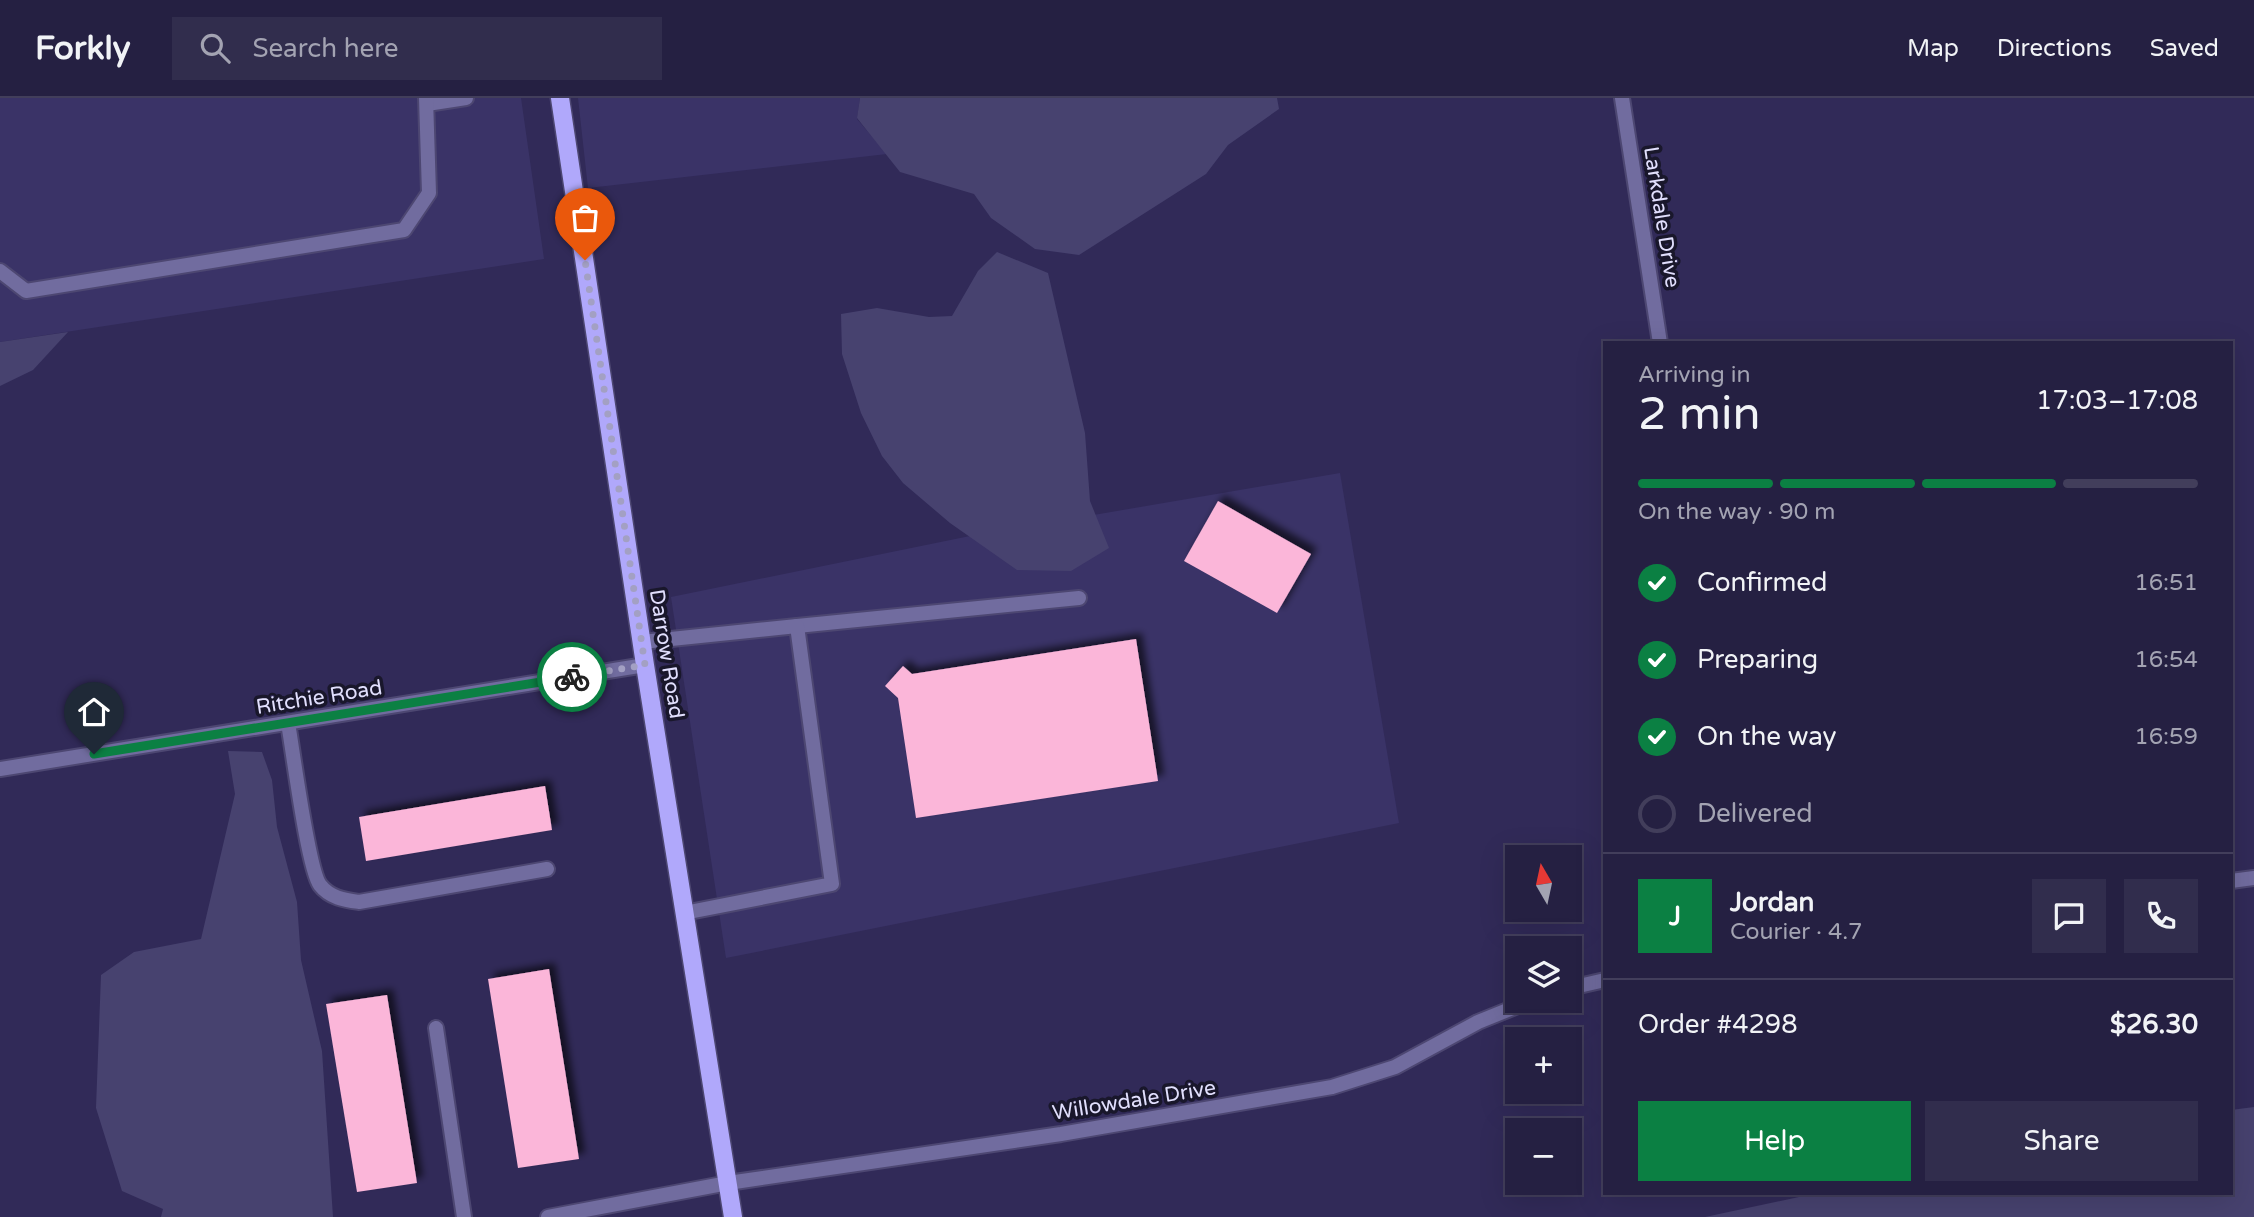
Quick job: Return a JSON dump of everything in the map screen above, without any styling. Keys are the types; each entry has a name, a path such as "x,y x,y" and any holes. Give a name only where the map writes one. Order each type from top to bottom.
{"main road":[{"name":"Darrow Road","path":"560,98 645,665 733,1217"}],"street":[{"path":"0,271 26,291 404,230 429,193 426,101 466,98"},
{"name":"Larkdale Drive","path":"1622,98 1660,341"},
{"path":"642,642 1079,598"},
{"path":"684,913 832,884 797,626"},
{"name":"Ritchie Road","path":"0,769 645,665"},
{"path":"288,723 312,860 320,885 338,899 359,902 547,869"},
{"path":"2233,881 2254,878"},
{"path":"1582,985 1603,980"},
{"name":"Willowdale Drive","path":"548,1217 728,1183 1061,1134 1332,1087 1395,1067 1478,1022 1505,1011"},
{"path":"436,1028 464,1217"}],"shaded area":[{"path":"0,98 521,98 544,259 0,342"},
{"path":"578,98 860,98 857,119 887,154 588,188"},
{"path":"860,98 1277,98 1279,109 1228,145 1206,174 1079,255 1035,249 991,218 974,194 900,172 857,118"},
{"path":"997,252 1048,273 1085,433 1090,501 1109,548 1071,571 1017,570 950,523 903,483 882,456 861,413 842,354 841,314 877,308 929,317 952,316 978,271"},
{"path":"68,332 33,370 0,386 0,342"},
{"path":"1340,473 1399,823 726,958 671,597 970,536"},
{"path":"228,751 262,752 272,780 277,827 297,902 301,960 322,1051 333,1217 161,1217 163,1209 122,1191 96,1108 101,975 134,952 201,939 235,794"},
{"path":"2254,1107 2254,1217 1705,1217 1808,1195 2233,1195 2233,1110"}],"building":[{"path":"1218,501 1311,554 1277,613 1184,561"},
{"path":"1136,639 1158,781 916,818 898,698 885,686 903,666 912,674"},
{"path":"545,786 552,830 366,861 359,817"},
{"path":"549,969 579,1159 518,1168 488,979"},
{"path":"387,995 417,1183 357,1192 326,1004"}],"way so far":[{"path":"572,677 645,665 585,260"}],"route":[{"path":"94,754 572,677"}]}
